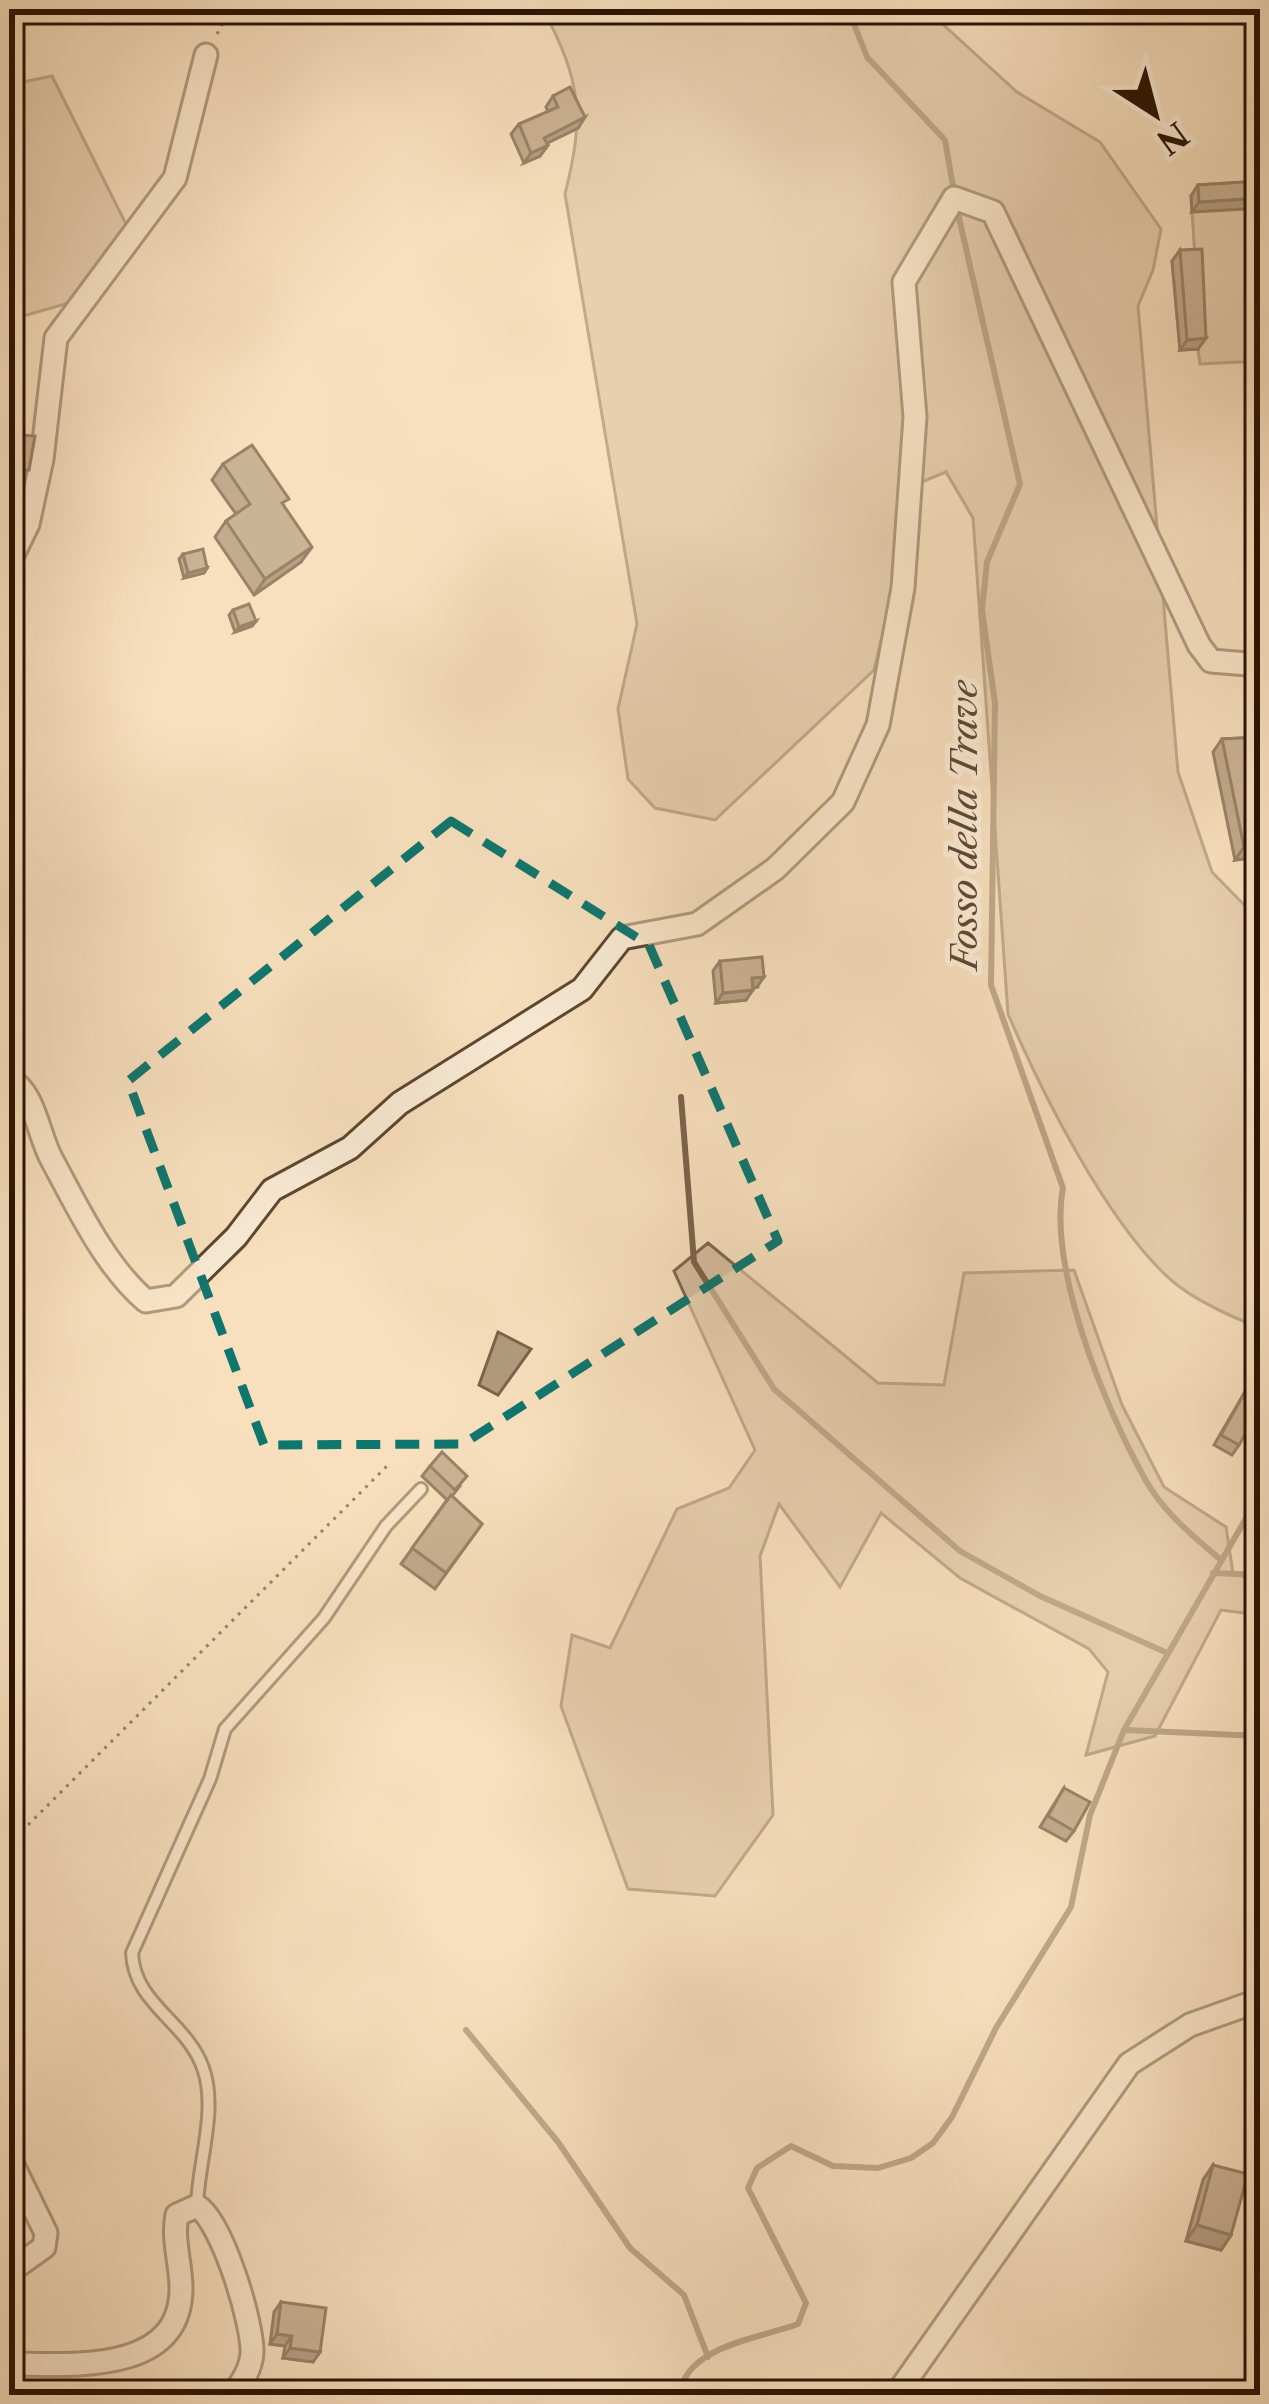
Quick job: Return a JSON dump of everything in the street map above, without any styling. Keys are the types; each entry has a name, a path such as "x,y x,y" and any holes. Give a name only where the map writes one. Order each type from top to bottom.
{"street":[{"path":"9,563 31,510 56,338 175,178 206,55"},
{"path":"9,1079 25,1091 49,1156 122,1280 146,1301 176,1296 236,1237 272,1190 350,1148 400,1102 582,989 622,938 698,924 775,869 843,802 878,724 903,588 915,417 904,282 954,198 993,212 1199,645 1211,661 1260,665"},
{"path":"896,2395 1130,2064 1190,2025 1260,2000"},
{"path":"9,2157 46,2233 36,2255 9,2272"},
{"path":"9,2364 98,2361 139,2355 157,2344 171,2330 182,2293 177,2215 197,2206 214,2226 246,2311 252,2355 232,2395"}],"lane":[{"path":"197,2206 208,2094 202,2066 133,1977 132,1953 210,1779 226,1729 324,1618 386,1526 421,1489"}],"path":[{"path":"206,55 230,9"},
{"path":"399,9 434,18 466,16 478,9"},
{"path":"9,1844 387,1466"}],"highlighted area":[{"path":"451,821 649,945 778,1241 463,1444 264,1445 128,1081"}],"shaded area":[{"path":"543,9 926,9 1017,92 1100,142 1161,229 1153,270 1138,306 1178,772 1212,872 1260,921 1260,1328 1171,1280 1123,1226 1078,1155 1008,1014 973,518 946,472 919,483 874,670 715,820 655,808 628,779 618,709 637,624 565,194 575,142 576,99 565,57"},
{"path":"52,76 127,226 69,303 9,320 9,85"},
{"path":"1260,191 1260,361 1200,364 1198,349 1180,350 1172,261 1195,258 1191,196"},
{"path":"708,1243 878,1383 944,1385 964,1273 1074,1270 1122,1405 1164,1487 1226,1527 1233,1573 1260,1581 1260,1615 1221,1610 1155,1736 1086,1755 1108,1672 1089,1649 960,1578 881,1513 840,1587 779,1504 760,1556 773,1815 715,1896 628,1889 561,1706 572,1635 610,1648 677,1509 729,1488 755,1450 674,1271"},
{"path":"498,1332 531,1349 498,1395 479,1385"}],"building":[{"path":"570,87 585,117 544,138 548,145 531,153 519,124 558,107 553,96"},
{"path":"1260,181 1260,198 1199,202 1198,185"},
{"path":"1202,249 1206,338 1187,340 1180,250"},
{"path":"9,434 35,436 29,470 23,470 20,500 9,499"},
{"path":"252,445 289,499 282,503 312,547 265,579 226,521 250,504 223,464"},
{"path":"203,549 207,568 188,573 183,554"},
{"path":"249,604 256,621 239,627 233,610"},
{"path":"1260,737 1260,844 1244,847 1222,739"},
{"path":"762,957 764,977 752,978 753,990 723,993 720,961"},
{"path":"1250,1383 1260,1388 1260,1408 1239,1445 1221,1435"},
{"path":"442,1452 467,1476 455,1490 430,1466"},
{"path":"451,1495 482,1524 446,1573 412,1548"},
{"path":"1064,1788 1090,1802 1074,1831 1048,1816"},
{"path":"1213,2165 1248,2174 1231,2235 1197,2225"},
{"path":"9,2186 21,2205 9,2213"},
{"path":"9,2277 21,2292 9,2300"},
{"path":"281,2302 326,2308 320,2352 290,2348 292,2336 277,2334"}],"waterway":[{"name":"Fosso della Trave","path":"848,9 867,57 945,140 954,192"},
{"name":"Fosso della Trave","path":"956,205 1020,484 987,562 982,610 995,703 991,985 1063,1188 1061,1221 1072,1297 1113,1415 1152,1491 1221,1560"},
{"path":"681,1097 694,1262 774,1389 960,1551 1040,1596 1165,1652"},
{"path":"680,2395 695,2365 727,2346 798,2324 806,2303 748,2188 757,2168 791,2146 833,2166 878,2168 911,2158 933,2143 952,2117 996,2028 1071,1907 1090,1815 1124,1730 1260,1494"},
{"path":"1213,1573 1260,1575"},
{"path":"1126,1730 1260,1736"},
{"path":"466,2030 558,2142 630,2248 684,2295 708,2357"}]}
